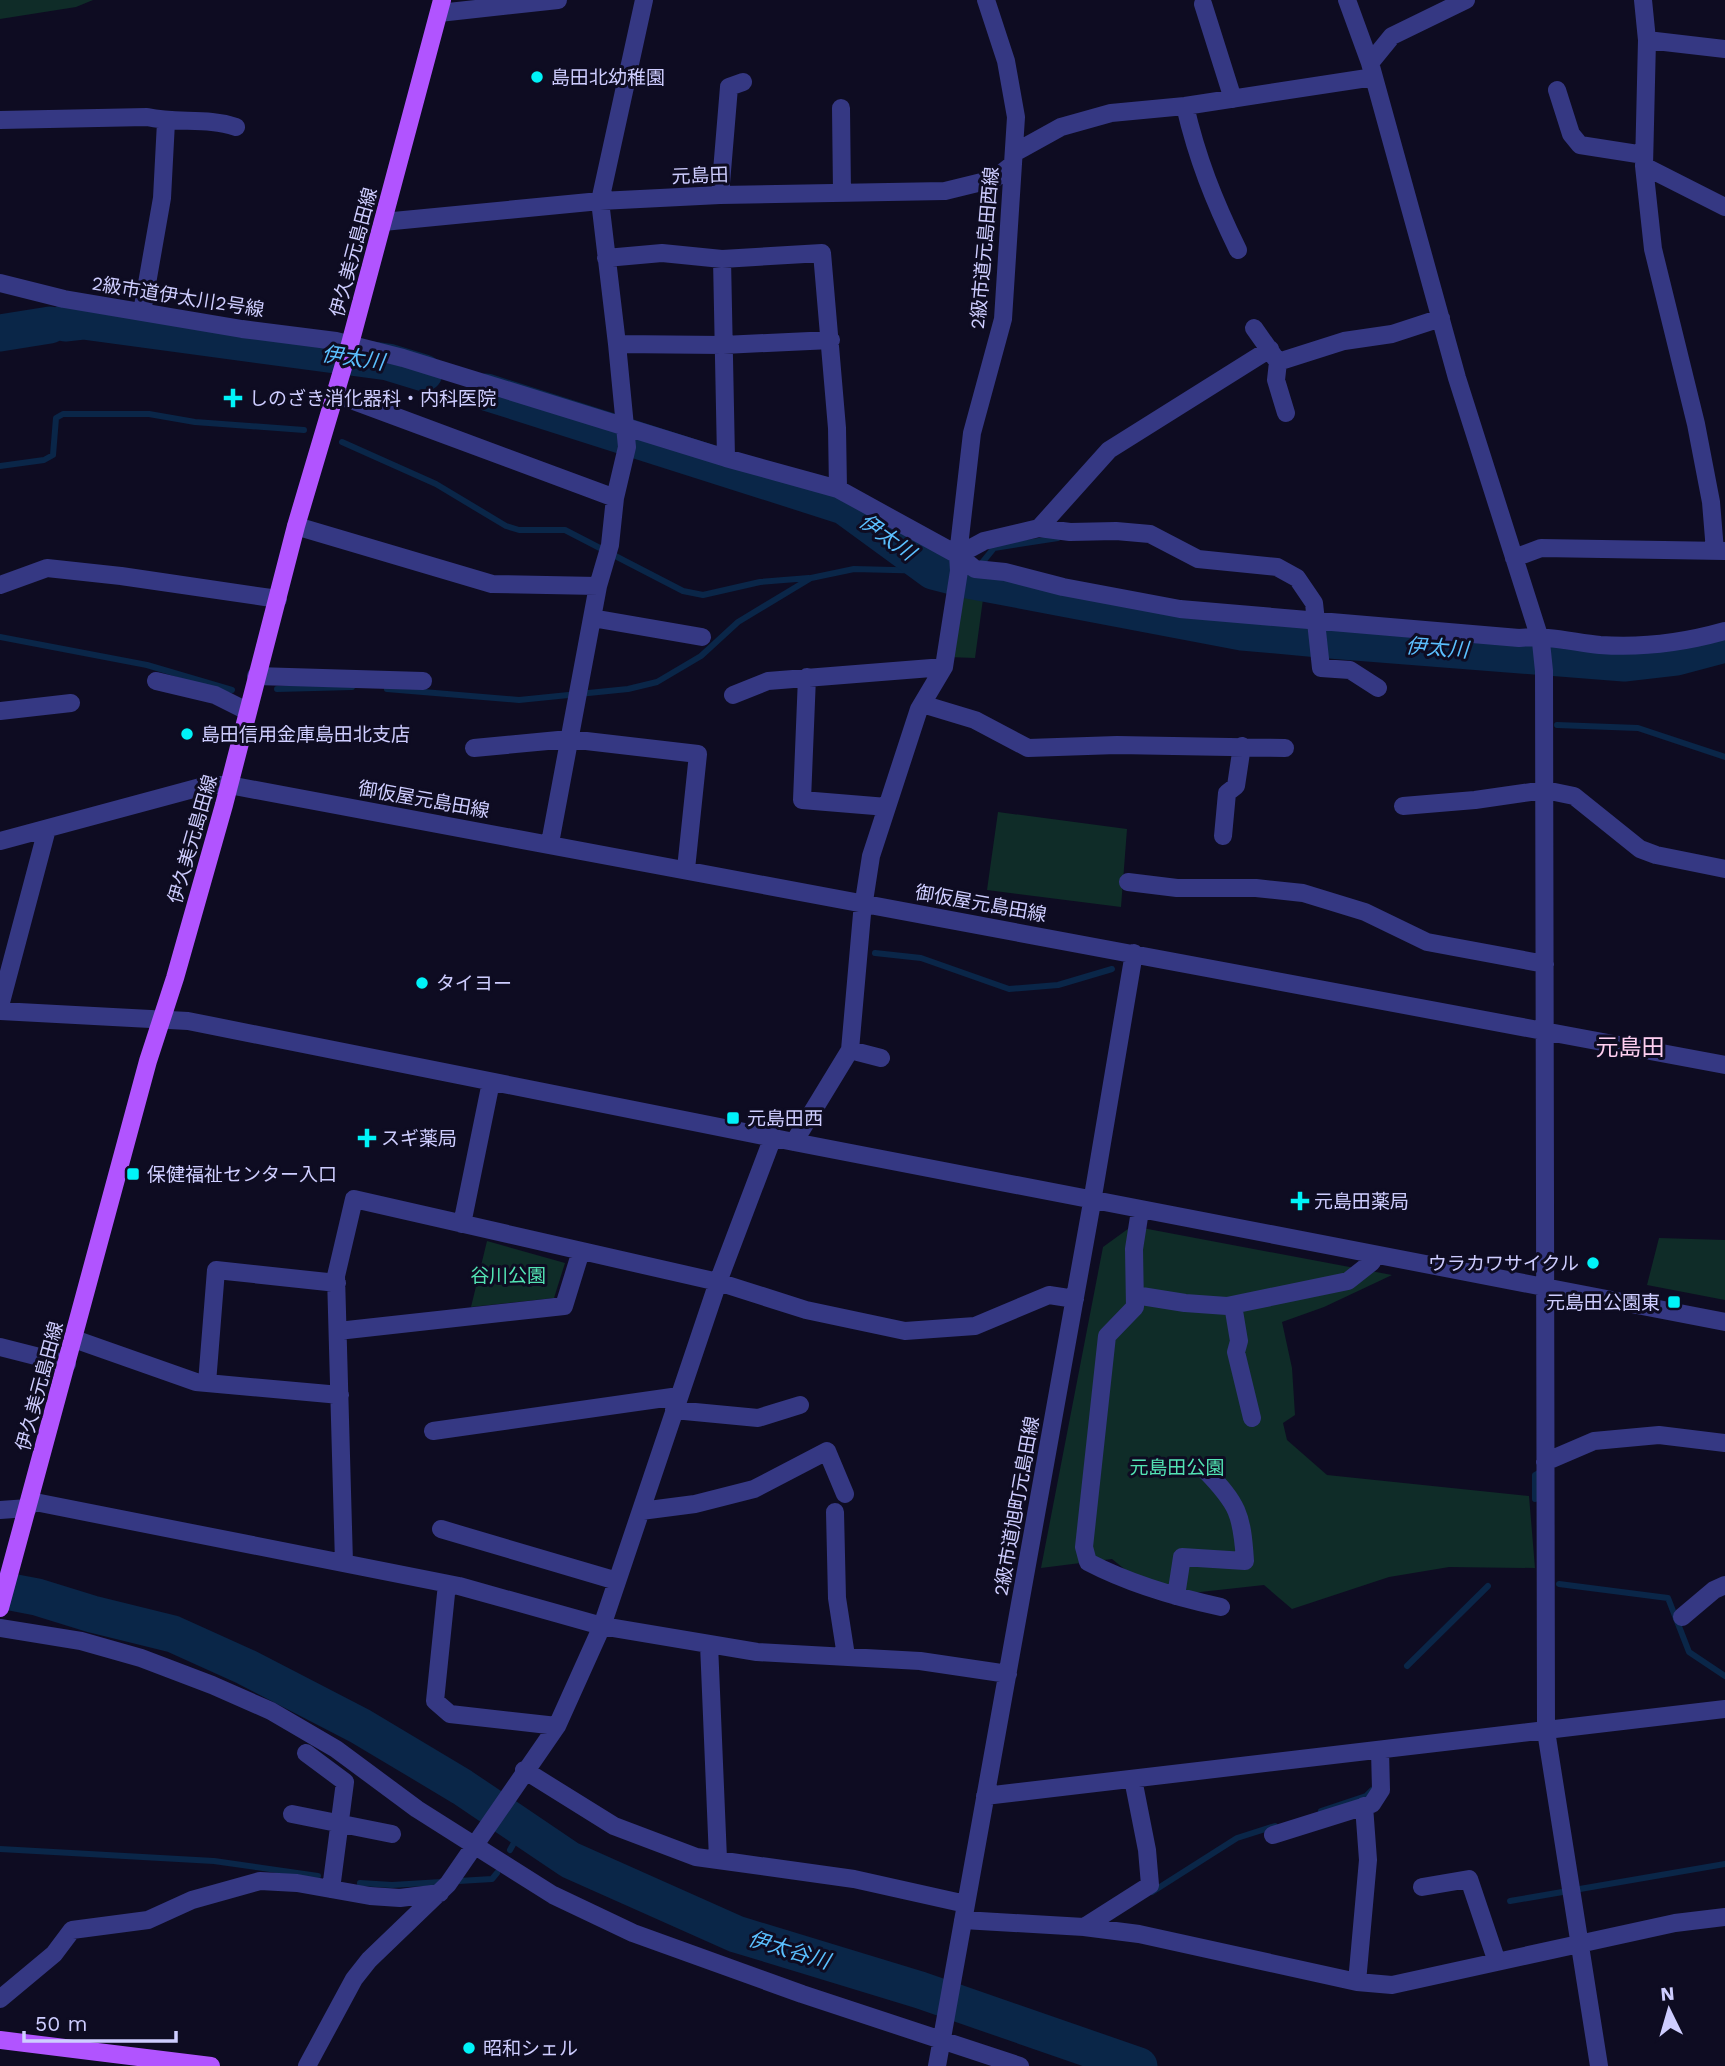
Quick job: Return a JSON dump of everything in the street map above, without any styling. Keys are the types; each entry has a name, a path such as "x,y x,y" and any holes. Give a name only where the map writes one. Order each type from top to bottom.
{"main road":[{"name":"伊久美元島田線","path":"0,1608 160,1019 229,785 296,526 347,353 441,6"},
{"path":"0,2040 211,2066"}],"street":[{"path":"441,6 558,0"},
{"path":"551,843 598,586 608,552 626,435 600,201 644,0"},
{"name":"2級市道元島田西線","path":"850,1050 871,856 922,704 944,667 957,581 972,433 1003,319 1016,117 1006,61 986,0"},
{"path":"1347,0 1372,70 1457,379 1540,639 1544,671 1546,1731 1600,2066"},
{"path":"1372,70 1392,36 1466,0"},
{"path":"1514,558 1541,548 1720,551 1696,424 1662,295 1653,249 1644,161 1647,40 1643,0"},
{"path":"1203,4 1233,99"},
{"path":"1647,40 1725,49"},
{"name":"元島田","path":"383,222 600,201 720,195 945,191 994,179 1013,159 1061,127 1099,116 1233,99 1372,70"},
{"path":"720,195 729,87 743,82"},
{"path":"1557,90 1571,134 1580,145 1644,161 1725,207"},
{"path":"1185,106 1195,150 1220,214 1238,250"},
{"path":"841,108 842,193"},
{"path":"0,120 147,117 166,122 217,121 236,127"},
{"path":"142,312 162,198 166,122"},
{"path":"606,258 662,253 722,259 821,253 831,340 838,489"},
{"path":"722,259 726,458"},
{"name":"2級市道伊太川2号線","path":"0,283 64,299 347,353 403,358 626,435 726,458 838,489 958,555 975,569 1005,572 1063,587 1180,609 1601,645 1644,645 1725,631"},
{"path":"1039,528 1109,450 1274,356 1392,334 1441,318"},
{"path":"1254,328 1274,356 1276,380 1286,413"},
{"path":"618,344 723,345 831,340"},
{"path":"335,394 615,498"},
{"path":"296,526 492,584 598,586"},
{"path":"958,555 984,541 1039,528 1070,532 1116,531 1150,534 1198,559 1277,567 1297,578 1314,603 1321,668 1350,670 1378,688"},
{"path":"0,585 47,568 278,599"},
{"path":"592,618 702,636"},
{"path":"733,695 768,681 944,667"},
{"path":"256,676 423,681"},
{"path":"807,677 802,800 887,807"},
{"path":"156,681 215,695 247,711"},
{"path":"0,711 71,703"},
{"path":"922,704 975,720 1028,748 1117,745 1285,748"},
{"path":"474,748 569,739 698,754 686,869"},
{"path":"1223,836 1227,793 1236,786 1242,747"},
{"name":"御仮屋元島田線","path":"0,841 208,785 229,785 551,843 1725,1065"},
{"path":"1404,806 1545,790 1574,796 1640,849 1725,869"},
{"path":"0,1006 47,829"},
{"path":"1128,882 1177,888 1256,888 1303,893 1365,912 1427,942 1545,964"},
{"name":"2級市道旭町元島田線","path":"937,2066 1075,1299 1134,953"},
{"path":"0,1011 188,1021 794,1142 1725,1322"},
{"path":"794,1142 850,1050 881,1058"},
{"path":"462,1224 491,1082"},
{"path":"307,2066 361,1969 448,1884 524,1770 557,1726 602,1626 718,1282 774,1137"},
{"path":"344,1563 336,1276 354,1199 718,1282 806,1310 905,1331 975,1325 1049,1295 1075,1299"},
{"path":"1139,1217 1134,1249 1135,1307 1107,1336 1084,1547 1088,1562 1119,1578 1176,1597 1221,1607"},
{"path":"338,1331 564,1306 581,1251"},
{"path":"1135,1295 1185,1303 1233,1305 1349,1281 1372,1262"},
{"path":"207,1383 216,1270 337,1283"},
{"path":"1233,1305 1239,1341 1236,1352 1252,1418"},
{"path":"74,1339 196,1382 340,1395"},
{"path":"0,1347 67,1364"},
{"path":"433,1431 677,1403 758,1418 800,1405"},
{"path":"1545,1462 1594,1441 1658,1436 1725,1443"},
{"path":"641,1511 695,1504 754,1489 827,1451 845,1494"},
{"path":"1176,1597 1182,1557 1245,1561 1243,1528 1231,1497 1205,1470"},
{"path":"0,1510 29,1504 344,1563 447,1584 602,1626 757,1652 920,1661 1008,1674"},
{"path":"835,1511 837,1598 846,1656"},
{"path":"441,1529 617,1581"},
{"path":"447,1584 435,1701 450,1714 557,1726"},
{"path":"1682,1617 1713,1590 1725,1585"},
{"path":"0,1628 81,1641 141,1658 212,1685 271,1711 337,1749 417,1809 553,1895 633,1933 802,1994 1020,2066"},
{"path":"709,1644 718,1859"},
{"path":"985,1796 1725,1709"},
{"path":"1273,1835 1372,1804 1381,1790 1380,1750"},
{"path":"306,1753 345,1782 331,1889"},
{"path":"524,1770 614,1826 696,1857 854,1879 965,1912 1139,1934 1357,1982 1392,1984 1675,1923 1725,1917"},
{"path":"1084,1927 1150,1885 1147,1850 1133,1779"},
{"path":"1357,1982 1368,1860 1364,1806"},
{"path":"292,1814 392,1834"},
{"path":"1422,1887 1469,1879 1497,1962"},
{"path":"0,1999 54,1954 72,1930 148,1920 192,1900 260,1881 297,1882 370,1896 400,1898 448,1884"}],"green space":[{"path":"0,0 93,0 76,7 0,19"},
{"path":"958,593 983,599 975,658 948,657"},
{"path":"998,812 1127,829 1121,907 987,890"},
{"name":"元島田公園","path":"1132,1226 1392,1275 1324,1307 1282,1322 1292,1368 1295,1415 1283,1423 1287,1440 1327,1475 1529,1496 1535,1568 1449,1567 1389,1577 1292,1609 1264,1585 1182,1594 1138,1580 1112,1559 1041,1568 1103,1247"},
{"path":"1659,1238 1725,1240 1725,1300 1647,1285"},
{"name":"谷川公園","path":"487,1241 565,1263 554,1298 471,1307"}],"waterway":[{"name":"伊太川","path":"65,323 83,321 388,362 424,373"},
{"name":"伊太川","path":"0,333 50,325"},
{"name":"伊太川","path":"486,392 844,506 933,571 968,580 1242,632 1330,640 1624,663 1676,657 1725,644"},
{"path":"0,466 44,460 53,455 56,418 63,414 149,414 195,422 304,430"},
{"path":"342,442 436,484 506,526 519,530 565,530 683,591 703,595 760,582 809,578"},
{"path":"968,580 994,548 1058,538"},
{"path":"387,689 519,700 628,689 657,682 701,656 738,622 811,578 854,569 933,571"},
{"path":"0,637 147,665 232,690"},
{"path":"277,689 352,687"},
{"path":"1557,725 1638,728 1725,757"},
{"path":"875,953 921,958 1009,989 1058,985 1112,969"},
{"path":"1535,1499 1535,1475 1542,1471"},
{"path":"1559,1584 1668,1598 1689,1652 1725,1676"},
{"path":"1407,1666 1488,1586"},
{"name":"伊太谷川","path":"0,1590 37,1597 173,1634 246,1667 360,1726 462,1787 570,1860 736,1934 920,1990 1139,2066"},
{"path":"1321,1811 1366,1796 1372,1790"},
{"path":"1152,1892 1237,1838 1275,1826"},
{"path":"510,1850 522,1828"},
{"path":"0,1849 214,1861 318,1876"},
{"path":"1510,1901 1725,1864"},
{"path":"360,1883 392,1885 492,1879 497,1873"}],"place":[{"name":"島田北幼稚園","path":"537,77"},
{"name":"しのざき消化器科・内科医院","path":"233,398"},
{"name":"島田信用金庫島田北支店","path":"187,734"},
{"name":"タイヨー","path":"422,983"},
{"name":"元島田西","path":"733,1118"},
{"name":"スギ薬局","path":"367,1138"},
{"name":"保健福祉センター入口","path":"133,1174"},
{"name":"元島田薬局","path":"1300,1201"},
{"name":"ウラカワサイクル","path":"1593,1263"},
{"name":"元島田公園東","path":"1674,1302"},
{"name":"昭和シェル","path":"469,2048"}],"district":[{"name":"元島田","path":"1630,1047"}]}
